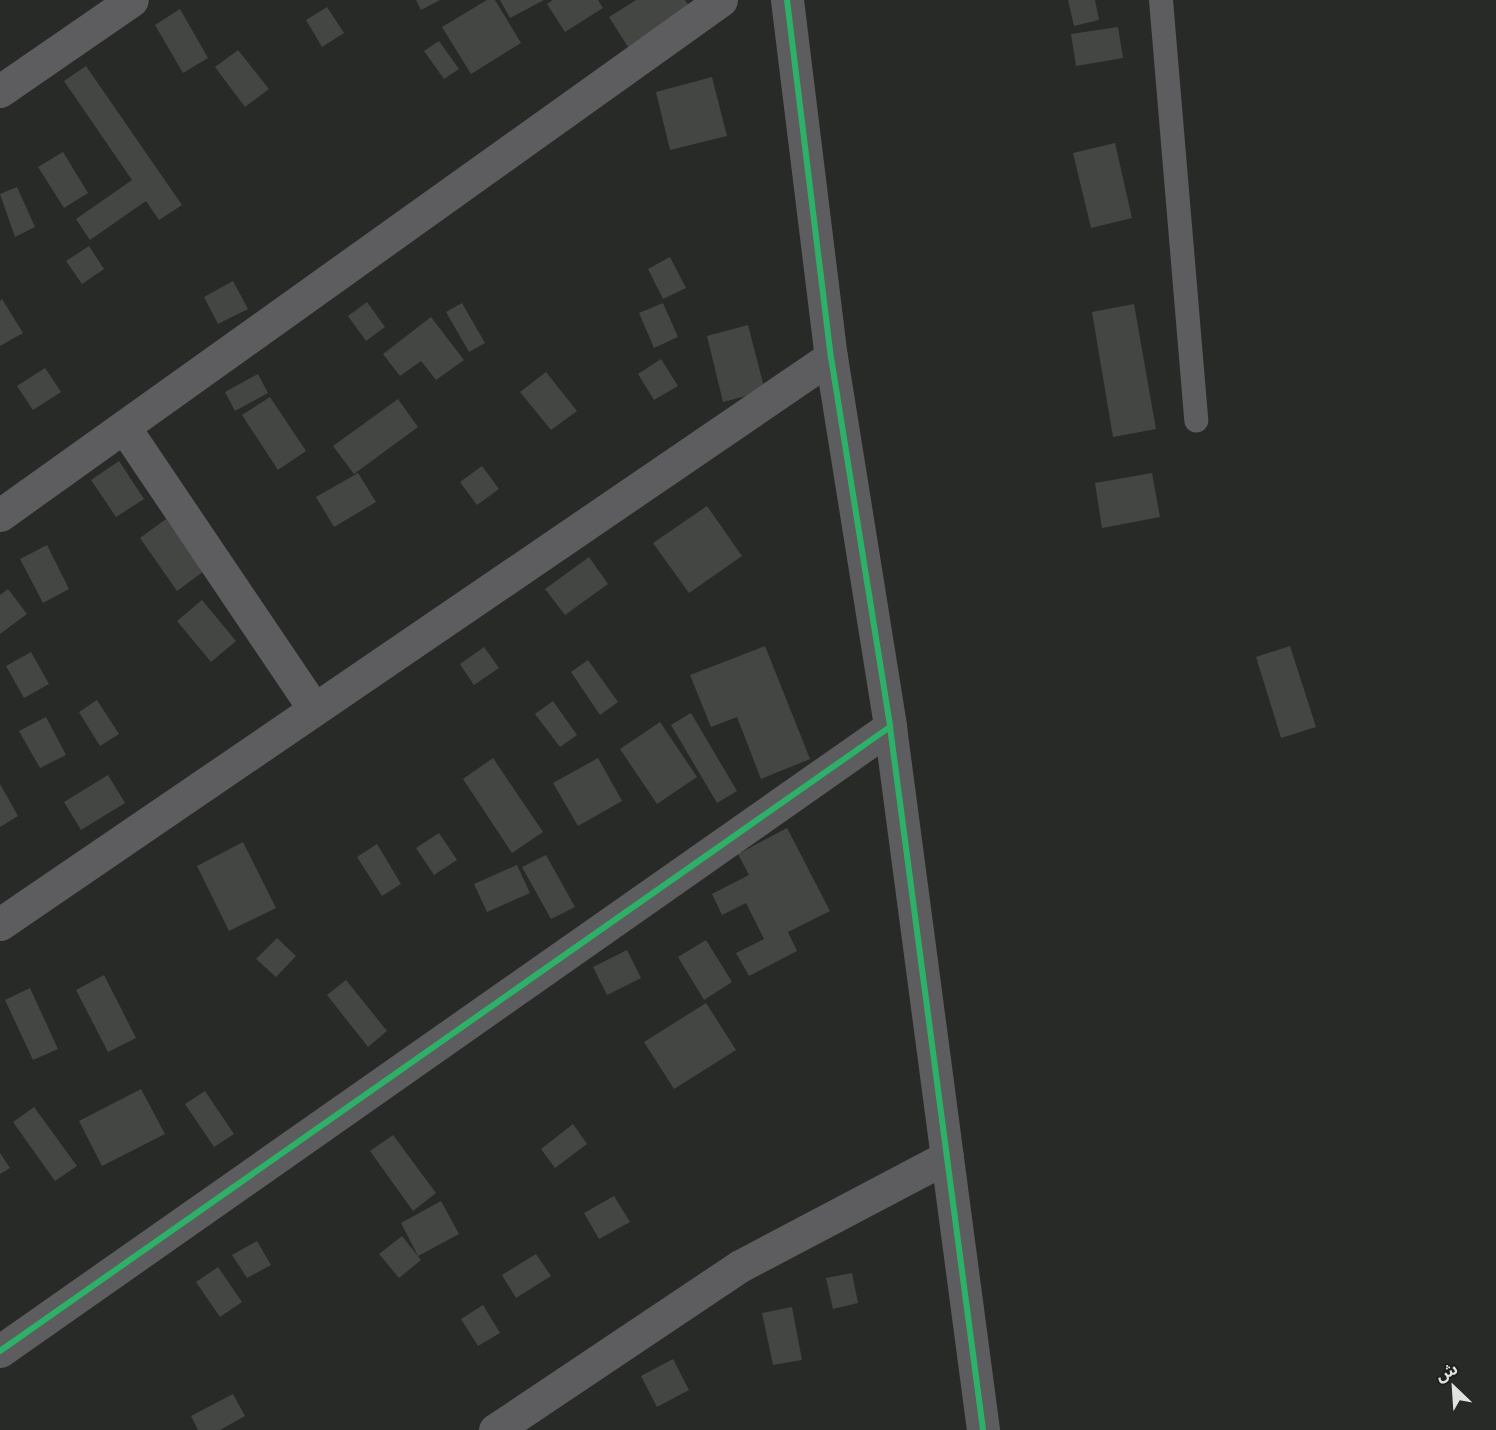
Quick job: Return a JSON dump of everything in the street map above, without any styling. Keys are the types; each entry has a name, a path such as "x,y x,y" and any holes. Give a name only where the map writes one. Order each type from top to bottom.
{"street":[{"path":"0,91 132,0"},
{"path":"0,515 126,430 721,0"},
{"path":"787,0 831,357 890,727 983,1430"},
{"path":"0,924 312,706 831,357"},
{"path":"126,430 312,706"},
{"path":"0,1351 890,727"},
{"path":"495,1430 740,1266 947,1157"}],"lane":[{"path":"1161,0 1196,421"}],"building":[{"path":"416,0 440,0 421,10"},
{"path":"487,0 495,0 521,43 471,74 442,27"},
{"path":"500,0 544,0 510,18"},
{"path":"553,0 598,0 603,8 565,32 547,4"},
{"path":"636,0 685,0 691,9 628,47 609,17"},
{"path":"1068,0 1095,0 1099,20 1074,26"},
{"path":"327,7 344,33 322,47 306,20"},
{"path":"180,9 208,58 183,73 155,25"},
{"path":"1118,27 1123,58 1076,66 1071,34"},
{"path":"439,41 459,69 444,79 424,51"},
{"path":"238,50 269,89 245,107 215,67"},
{"path":"86,66 182,205 159,220 146,201 90,240 76,219 132,180 64,81"},
{"path":"712,77 727,136 670,150 656,92"},
{"path":"1115,143 1132,218 1091,228 1073,153"},
{"path":"63,152 88,193 64,208 38,167"},
{"path":"17,187 35,227 15,237 0,194"},
{"path":"89,246 104,269 82,284 66,261"},
{"path":"670,257 686,288 663,299 648,269"},
{"path":"233,281 248,309 218,324 204,297"},
{"path":"2,299 23,333 0,346 0,301"},
{"path":"367,302 385,327 366,341 348,316"},
{"path":"462,303 485,343 469,352 446,312"},
{"path":"663,303 678,337 654,348 639,313"},
{"path":"1134,304 1156,429 1113,437 1092,312"},
{"path":"431,317 464,360 436,380 421,361 400,376 383,354"},
{"path":"748,325 765,391 723,402 707,336"},
{"path":"661,359 678,386 654,400 638,374"},
{"path":"45,368 61,392 33,410 17,386"},
{"path":"546,372 577,411 551,430 520,392"},
{"path":"258,374 268,393 235,411 225,392"},
{"path":"270,397 306,451 278,470 242,415"},
{"path":"398,399 418,427 354,474 333,446"},
{"path":"119,461 144,499 116,517 91,480"},
{"path":"482,466 499,489 477,505 460,482"},
{"path":"358,473 376,502 334,527 316,497"},
{"path":"1152,473 1160,517 1102,528 1095,483"},
{"path":"707,506 742,556 689,593 653,543"},
{"path":"166,519 204,571 177,591 140,538"},
{"path":"47,545 69,589 43,603 20,559"},
{"path":"589,557 608,584 565,615 545,589"},
{"path":"8,589 27,614 0,634 0,595"},
{"path":"202,600 236,641 211,662 177,621"},
{"path":"765,646 810,759 761,779 737,717 711,727 690,675"},
{"path":"1290,646 1316,727 1281,738 1256,657"},
{"path":"484,647 499,668 474,685 460,664"},
{"path":"31,652 49,684 24,698 6,666"},
{"path":"588,660 618,702 600,715 571,672"},
{"path":"97,700 119,734 100,746 79,712"},
{"path":"553,701 577,735 560,747 535,714"},
{"path":"691,713 737,791 717,803 671,725"},
{"path":"46,717 66,755 40,768 19,731"},
{"path":"660,722 697,777 657,804 620,749"},
{"path":"493,758 543,832 512,853 463,779"},
{"path":"598,758 622,801 578,826 553,783"},
{"path":"108,775 125,803 81,830 64,802"},
{"path":"0,784 18,816 0,827"},
{"path":"787,828 830,911 788,932 797,951 749,976 736,953 764,939 746,903 722,915 712,894 749,875 738,854"},
{"path":"439,833 457,860 434,875 416,848"},
{"path":"243,842 276,908 229,931 197,866"},
{"path":"377,844 401,884 382,896 357,857"},
{"path":"546,855 575,907 551,919 522,867"},
{"path":"517,865 530,893 487,912 474,884"},
{"path":"277,938 296,956 276,977 256,959"},
{"path":"706,940 732,982 704,1000 678,957"},
{"path":"627,950 641,978 607,995 593,967"},
{"path":"104,975 136,1038 108,1052 76,990"},
{"path":"346,980 387,1031 368,1047 327,995"},
{"path":"30,988 58,1049 33,1060 5,1000"},
{"path":"706,1003 736,1050 674,1089 644,1042"},
{"path":"141,1089 165,1134 102,1166 79,1121"},
{"path":"205,1091 234,1134 214,1147 185,1104"},
{"path":"34,1107 77,1166 55,1181 13,1122"},
{"path":"573,1124 587,1144 555,1168 541,1149"},
{"path":"393,1135 436,1193 413,1211 370,1151"},
{"path":"0,1153 10,1168 0,1174"},
{"path":"614,1196 630,1222 599,1239 584,1213"},
{"path":"441,1201 459,1234 418,1256 401,1223"},
{"path":"402,1236 421,1260 399,1278 379,1254"},
{"path":"257,1241 271,1265 247,1278 232,1255"},
{"path":"536,1254 551,1276 516,1298 502,1275"},
{"path":"218,1267 242,1302 220,1317 196,1282"},
{"path":"852,1273 858,1303 833,1309 826,1278"},
{"path":"483,1305 500,1333 478,1346 461,1319"},
{"path":"792,1307 802,1360 773,1365 762,1313"},
{"path":"673,1359 689,1390 657,1407 641,1376"},
{"path":"233,1394 245,1416 220,1430 198,1430 191,1416"}],"cycle path":[{"path":"787,0 831,357 890,727 983,1430"},
{"path":"0,1351 890,727"}]}
